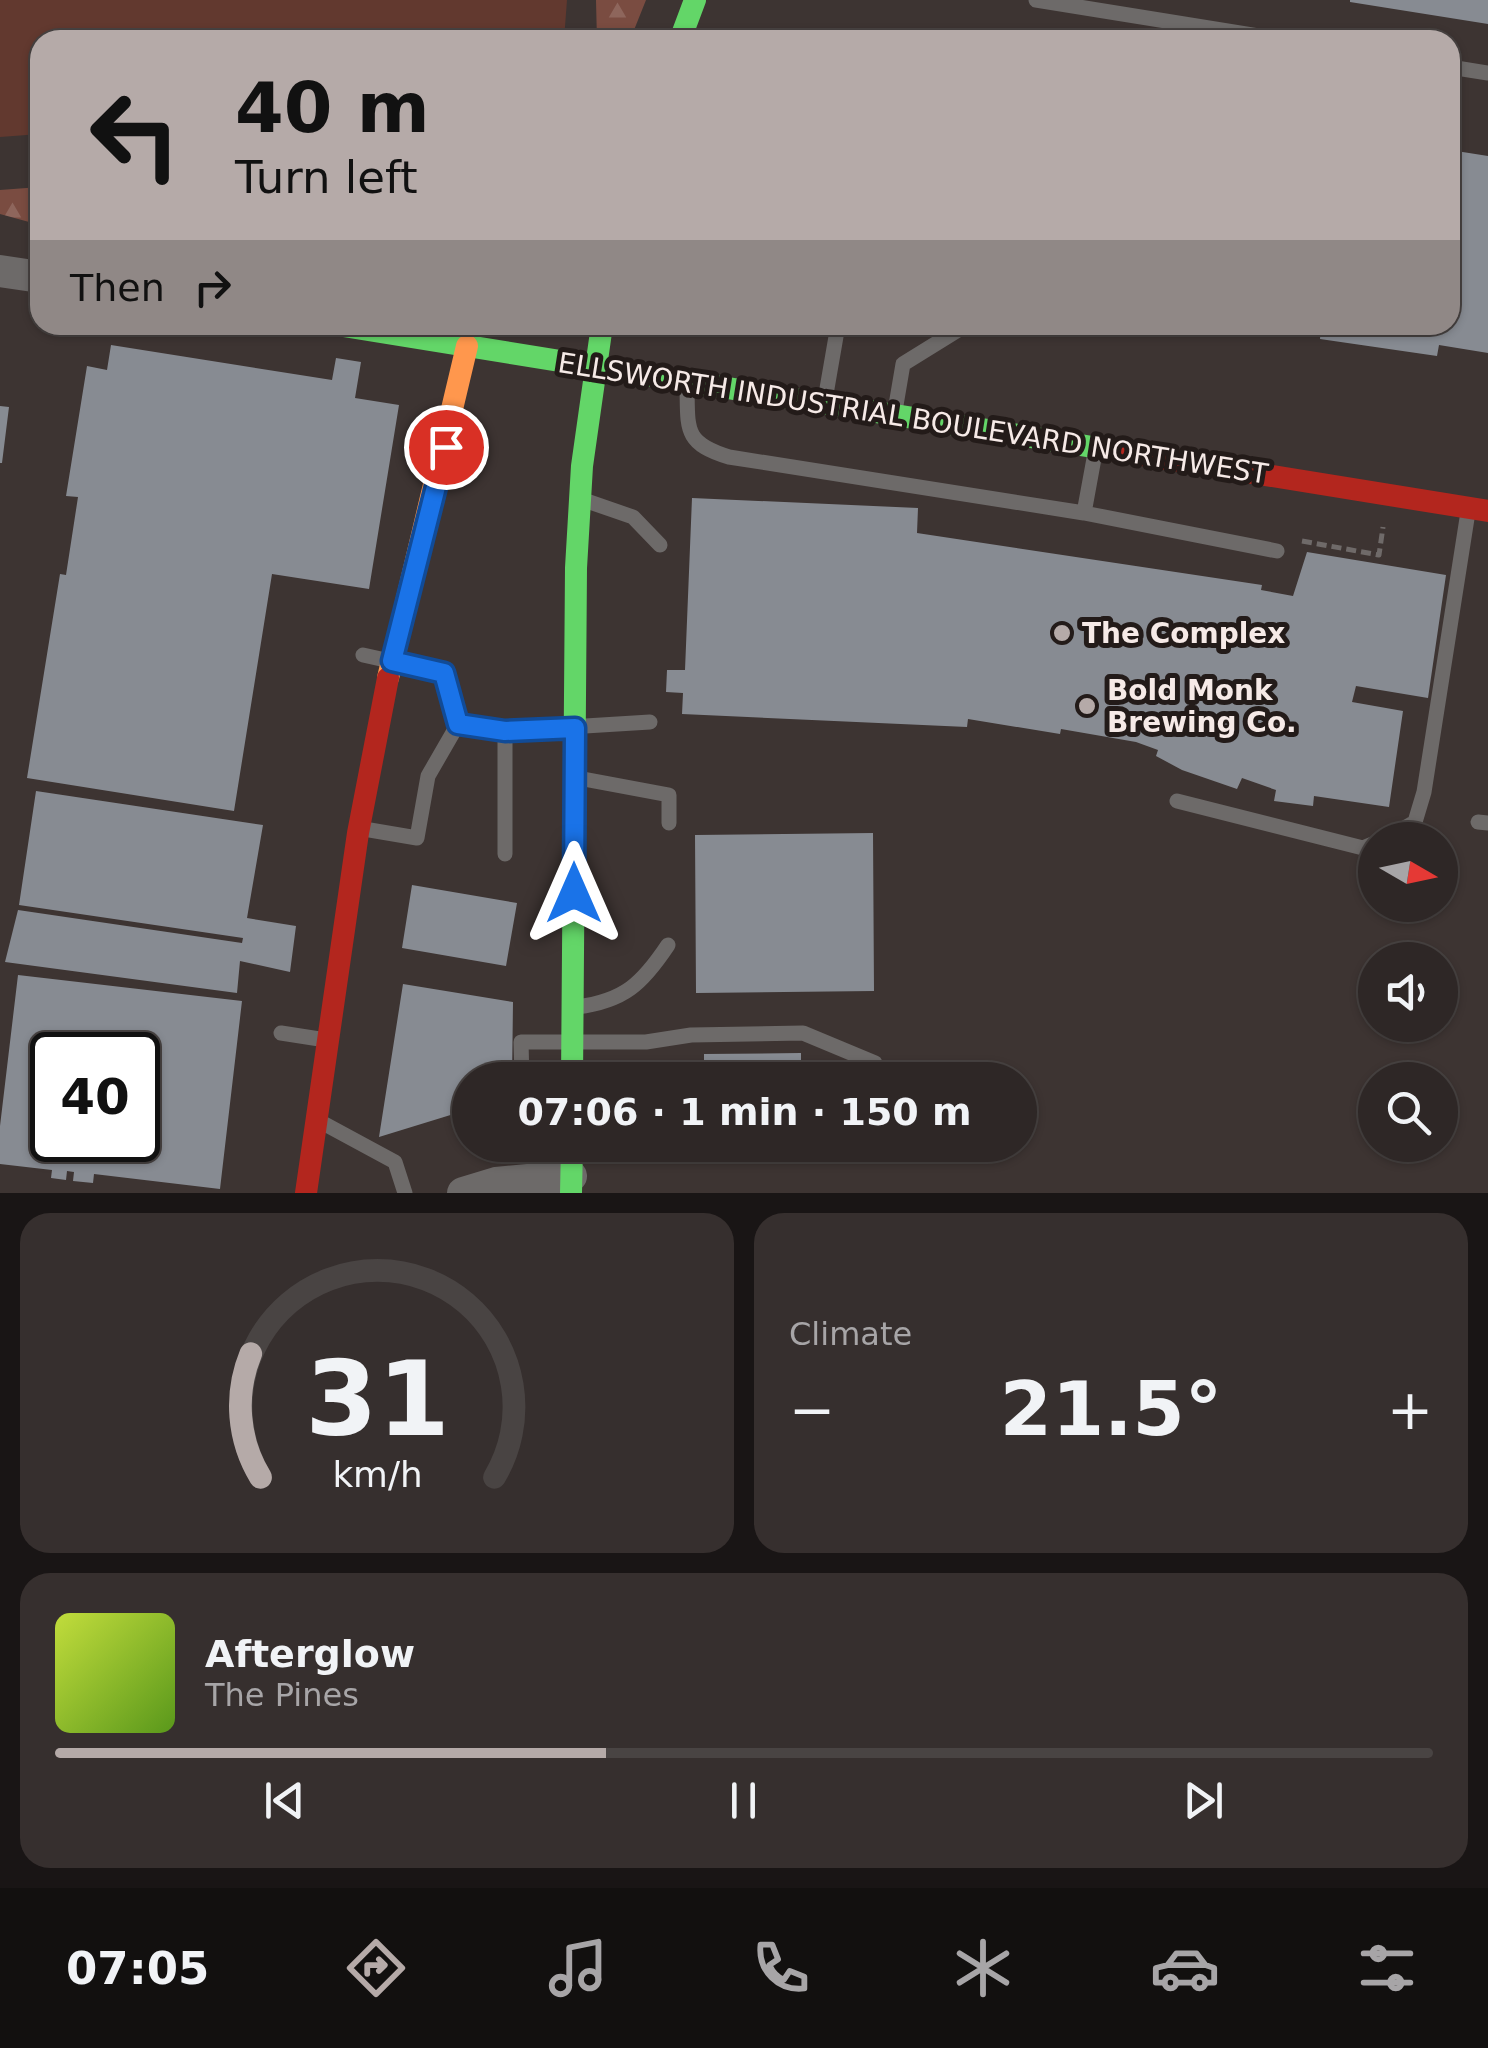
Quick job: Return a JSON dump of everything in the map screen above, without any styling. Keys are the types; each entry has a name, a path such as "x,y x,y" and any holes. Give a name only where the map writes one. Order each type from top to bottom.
{"street":[{"path":"684,30 695,0"},
{"path":"0,270 30,275"},
{"name":"ELLSWORTH INDUSTRIAL BOULEVARD NORTHWEST","path":"399,335 1478,509"},
{"path":"572,1062 580,499 600,335"},
{"path":"306,1193 367,798 372,726 455,415 467,346"},
{"path":"463,1193 496,1183 572,1171"}],"lane":[{"path":"1036,0 1222,30"},
{"path":"1460,69 1488,73"},
{"path":"824,404 836,335"},
{"path":"894,415 903,364 950,335"},
{"path":"686,382 688,432 703,449 1084,513 1277,551"},
{"path":"1084,513 1096,448"},
{"path":"580,499 632,517 660,545"},
{"path":"1415,822 1478,509"},
{"path":"362,829 417,838 428,776 458,724 444,673 363,655"},
{"path":"458,724 505,731 650,722"},
{"path":"505,731 505,854"},
{"path":"574,778 670,795 669,823"},
{"path":"342,794 367,798"},
{"path":"1177,801 1358,846"},
{"path":"573,1008 610,1003 647,976 668,945"},
{"path":"522,1062 521,1042 803,1032 875,1062"},
{"path":"281,1033 330,1041"},
{"path":"318,1120 395,1162 405,1193"}],"path":[{"path":"1302,540 1379,555 1388,495"}],"green space":[{"path":"596,0 646,0 634,30 597,30"},
{"path":"30,188 30,222 0,214 0,190"}],"shaded area":[{"path":"0,0 567,0 565,30 30,30 30,135 0,137"}],"building":[{"path":"1488,0 1488,24 1350,2"},
{"path":"1460,152 1488,156 1488,353 1439,345 1437,356 1320,339 1320,335 1460,335"},
{"path":"111,345 332,380 336,358 361,362 355,398 399,405 369,589 272,574 234,811 27,778 60,574 66,575 78,497 66,496 87,366 107,370"},
{"path":"0,406 9,407 2,463 0,463"},
{"name":"The Complex","path":"692,498 918,508 917,533 1262,585 1261,590 1293,596 1307,552 1446,575 1428,698 1356,686 1352,702 1403,711 1389,807 1314,796 1313,806 1274,801 1276,790 1242,778 1237,789 1182,770 1156,756 1158,750 1136,742 1061,729 1060,734 968,719 967,727 682,714 683,693 666,692 667,670 685,670"},
{"path":"36,791 263,825 247,918 296,926 290,972 240,961 237,993 5,962 18,910 242,943 243,938 19,905"},
{"path":"873,833 874,991 696,993 695,835"},
{"path":"412,885 517,903 506,966 402,948"},
{"path":"18,975 242,1001 220,1189 94,1174 93,1183 73,1181 74,1172 67,1171 66,1180 51,1178 52,1170 0,1164 0,1126"},
{"path":"403,984 513,1002 512,1062 452,1062 452,1115 379,1137"},
{"path":"801,1053 801,1062 704,1062 704,1054"}],"traffic: fast":[{"path":"684,30 695,0"},
{"path":"399,335 1105,449"},
{"path":"572,1062 576,568 582,466 601,335"},
{"path":"571,1193 572,1162"}],"traffic: slow":[{"path":"388,678 467,346"}],"traffic: jam":[{"path":"1105,449 1488,511"},
{"path":"306,1193 358,833 388,678"}],"place":[{"name":"The Complex","path":"1062,633"},
{"name":"Bold Monk Brewing Co.","path":"1087,706"}],"route":[{"path":"446,447 392,661 444,673 458,724 505,731 575,728 574,893"}]}
